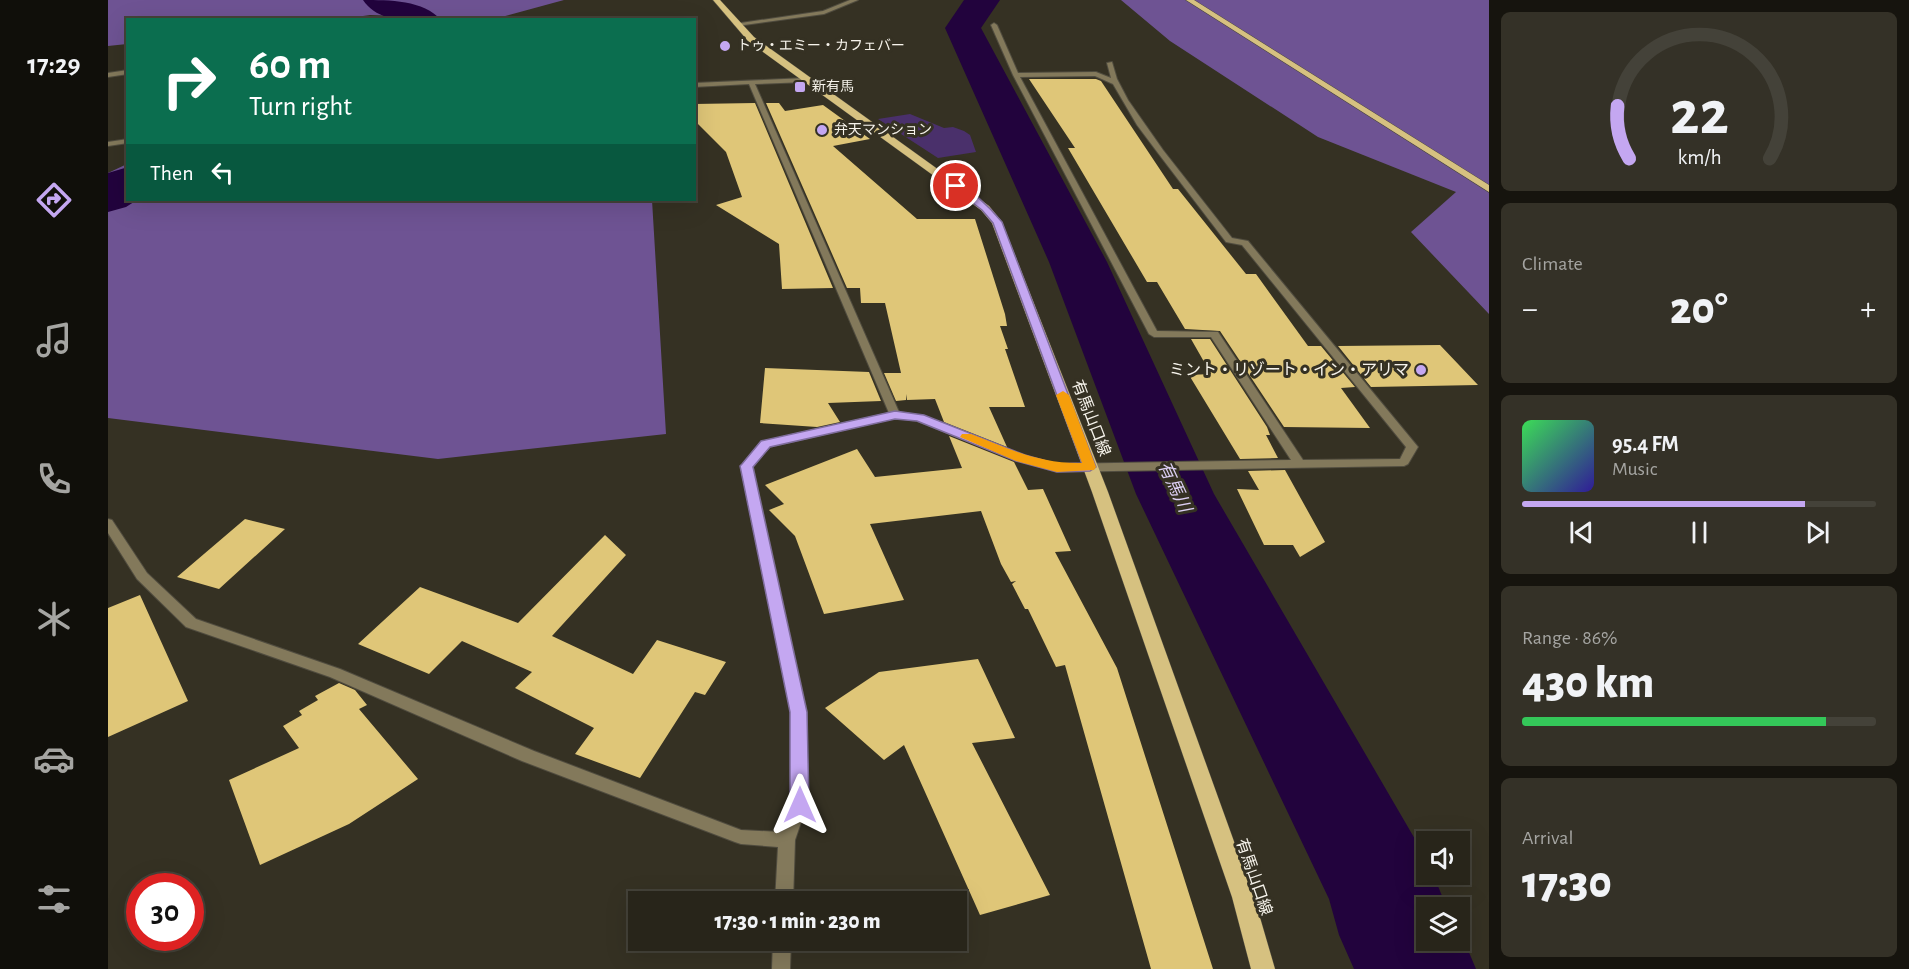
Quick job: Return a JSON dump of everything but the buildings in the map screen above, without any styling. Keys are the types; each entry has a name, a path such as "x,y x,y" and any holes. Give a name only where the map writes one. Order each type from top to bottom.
{"main road":[{"name":"有馬山口線","path":"716,0 751,39 985,208 997,222 1090,467 1243,897 1263,969"},
{"path":"1189,0 1489,189"}],"street":[{"path":"737,24 824,12 855,0"},
{"path":"994,25 1016,75 1154,334 1214,334 1299,463"},
{"path":"785,891 788,840 800,805 799,712 747,466 765,444 895,415 919,418 1020,458 1057,468 1404,462 1412,447 1245,243 1228,240 1149,137 1114,82 1110,63"},
{"path":"108,75 126,72"},
{"path":"1016,75 1096,74 1114,82"},
{"path":"696,85 806,80"},
{"path":"751,82 895,415"},
{"path":"108,144 126,141"},
{"path":"108,523 142,576 191,623 335,673 528,756 741,837 788,840"},
{"path":"781,969 782,951"}],"shaded area":[{"path":"108,0 564,0 498,18 370,15 349,18 126,18 126,44 108,46"},
{"path":"1121,0 1489,0 1489,314 1411,232 1456,192 1318,137 1170,41"},
{"path":"910,114 944,128 953,127 964,131 970,135 976,152 938,158 878,119"},
{"path":"126,164 126,201 652,201 666,434 438,459 108,418 108,173"}],"waterway":[{"path":"380,0 419,18"},
{"name":"有馬川","path":"983,0 967,19 963,28 1078,262 1175,494 1385,895 1398,935 1415,969"},
{"path":"108,196 126,183"}],"slow traffic":[{"path":"967,437 1020,458 1057,468 1090,467 1063,395"}],"place":[{"name":"トゥ・エミー・カフェバー","path":"725,46"},
{"name":"新有馬","path":"800,87"},
{"name":"弁天マンション","path":"822,130"},
{"name":"ミント・リゾート・イン・アリマ","path":"1421,370"}],"route":[{"path":"800,805 799,712 780,631 747,466 765,444 895,415 919,418 1020,458 1057,468 1090,467 997,222 985,208 956,186"}]}
